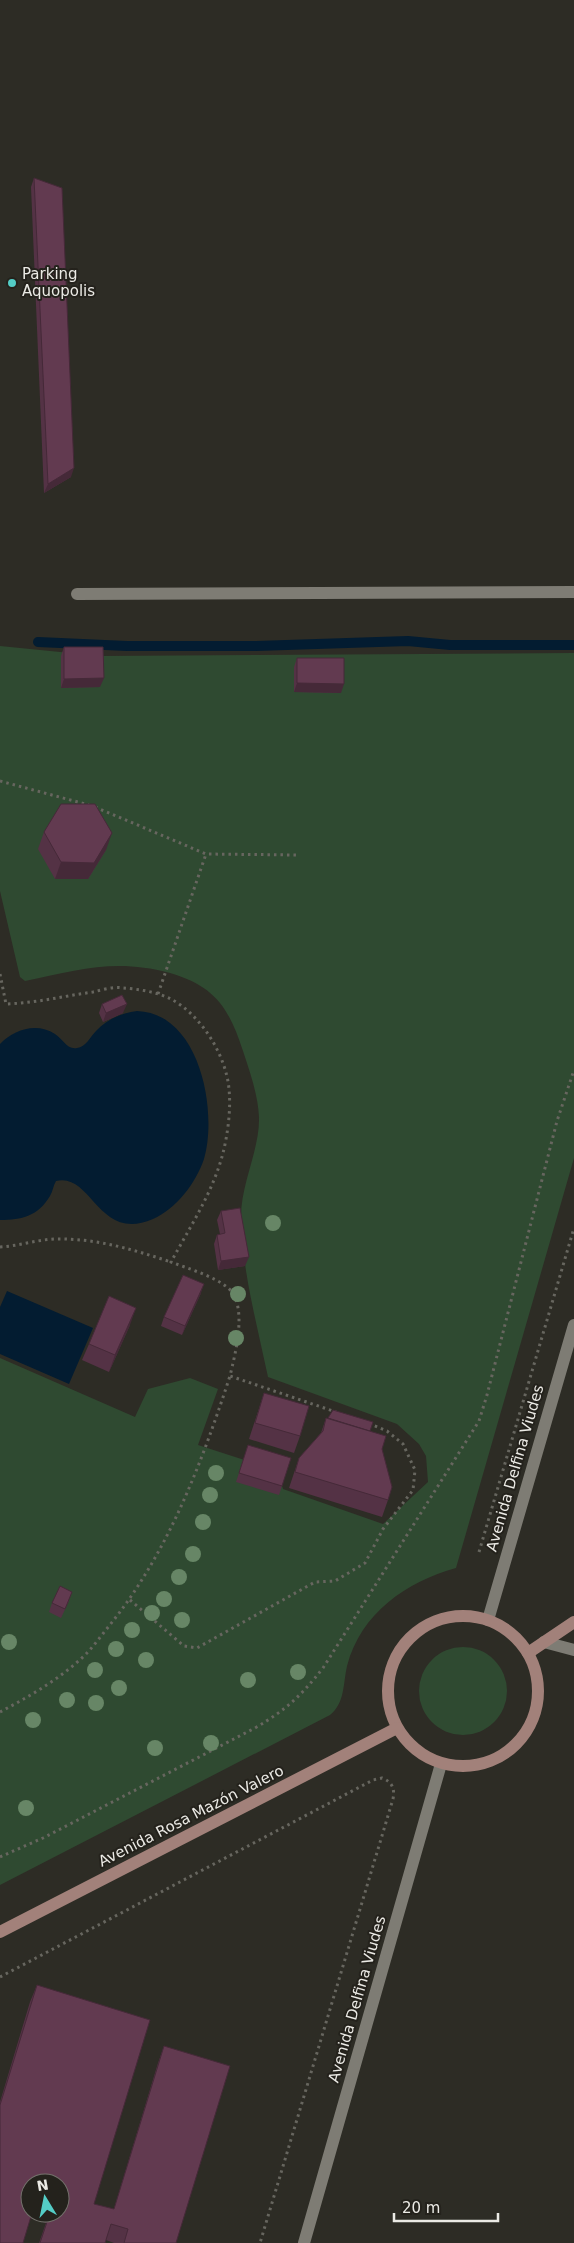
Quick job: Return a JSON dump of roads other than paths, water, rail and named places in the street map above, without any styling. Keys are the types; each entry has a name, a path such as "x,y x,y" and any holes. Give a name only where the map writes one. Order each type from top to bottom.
{"main road":[{"path":"462,1616 488,1620 511,1633 528,1653 537,1676 538,1703 530,1727 513,1747 492,1761 466,1767 441,1764 423,1756 408,1744 397,1728 388,1704 388,1678 398,1654 414,1634 437,1620 462,1616"},
{"path":"528,1653 574,1622"},
{"name":"Avenida Rosa Mazón Valero","path":"0,1932 397,1728"}],"street":[{"path":"77,594 574,592"},
{"name":"Avenida Delfina Viudes","path":"488,1620 574,1325"},
{"path":"544,1642 574,1650"},
{"name":"Avenida Delfina Viudes","path":"304,2243 441,1764"}],"water":[{"path":"137,1011 159,1016 176,1028 190,1046 199,1068 206,1092 208,1139 204,1159 196,1177 170,1209 153,1219 135,1224 120,1222 108,1215 79,1187 68,1181 56,1181 45,1203 29,1216 0,1220 0,1044 19,1031 41,1028 58,1036 68,1046 77,1048 85,1044 100,1027 110,1020 126,1013"},
{"path":"7,1291 93,1328 69,1384 0,1354 0,1307"}],"waterway":[{"path":"38,642 127,646 256,646 408,641 450,645 574,645"}],"place":[{"name":"Parking Aquopolis","path":"12,283"}]}
